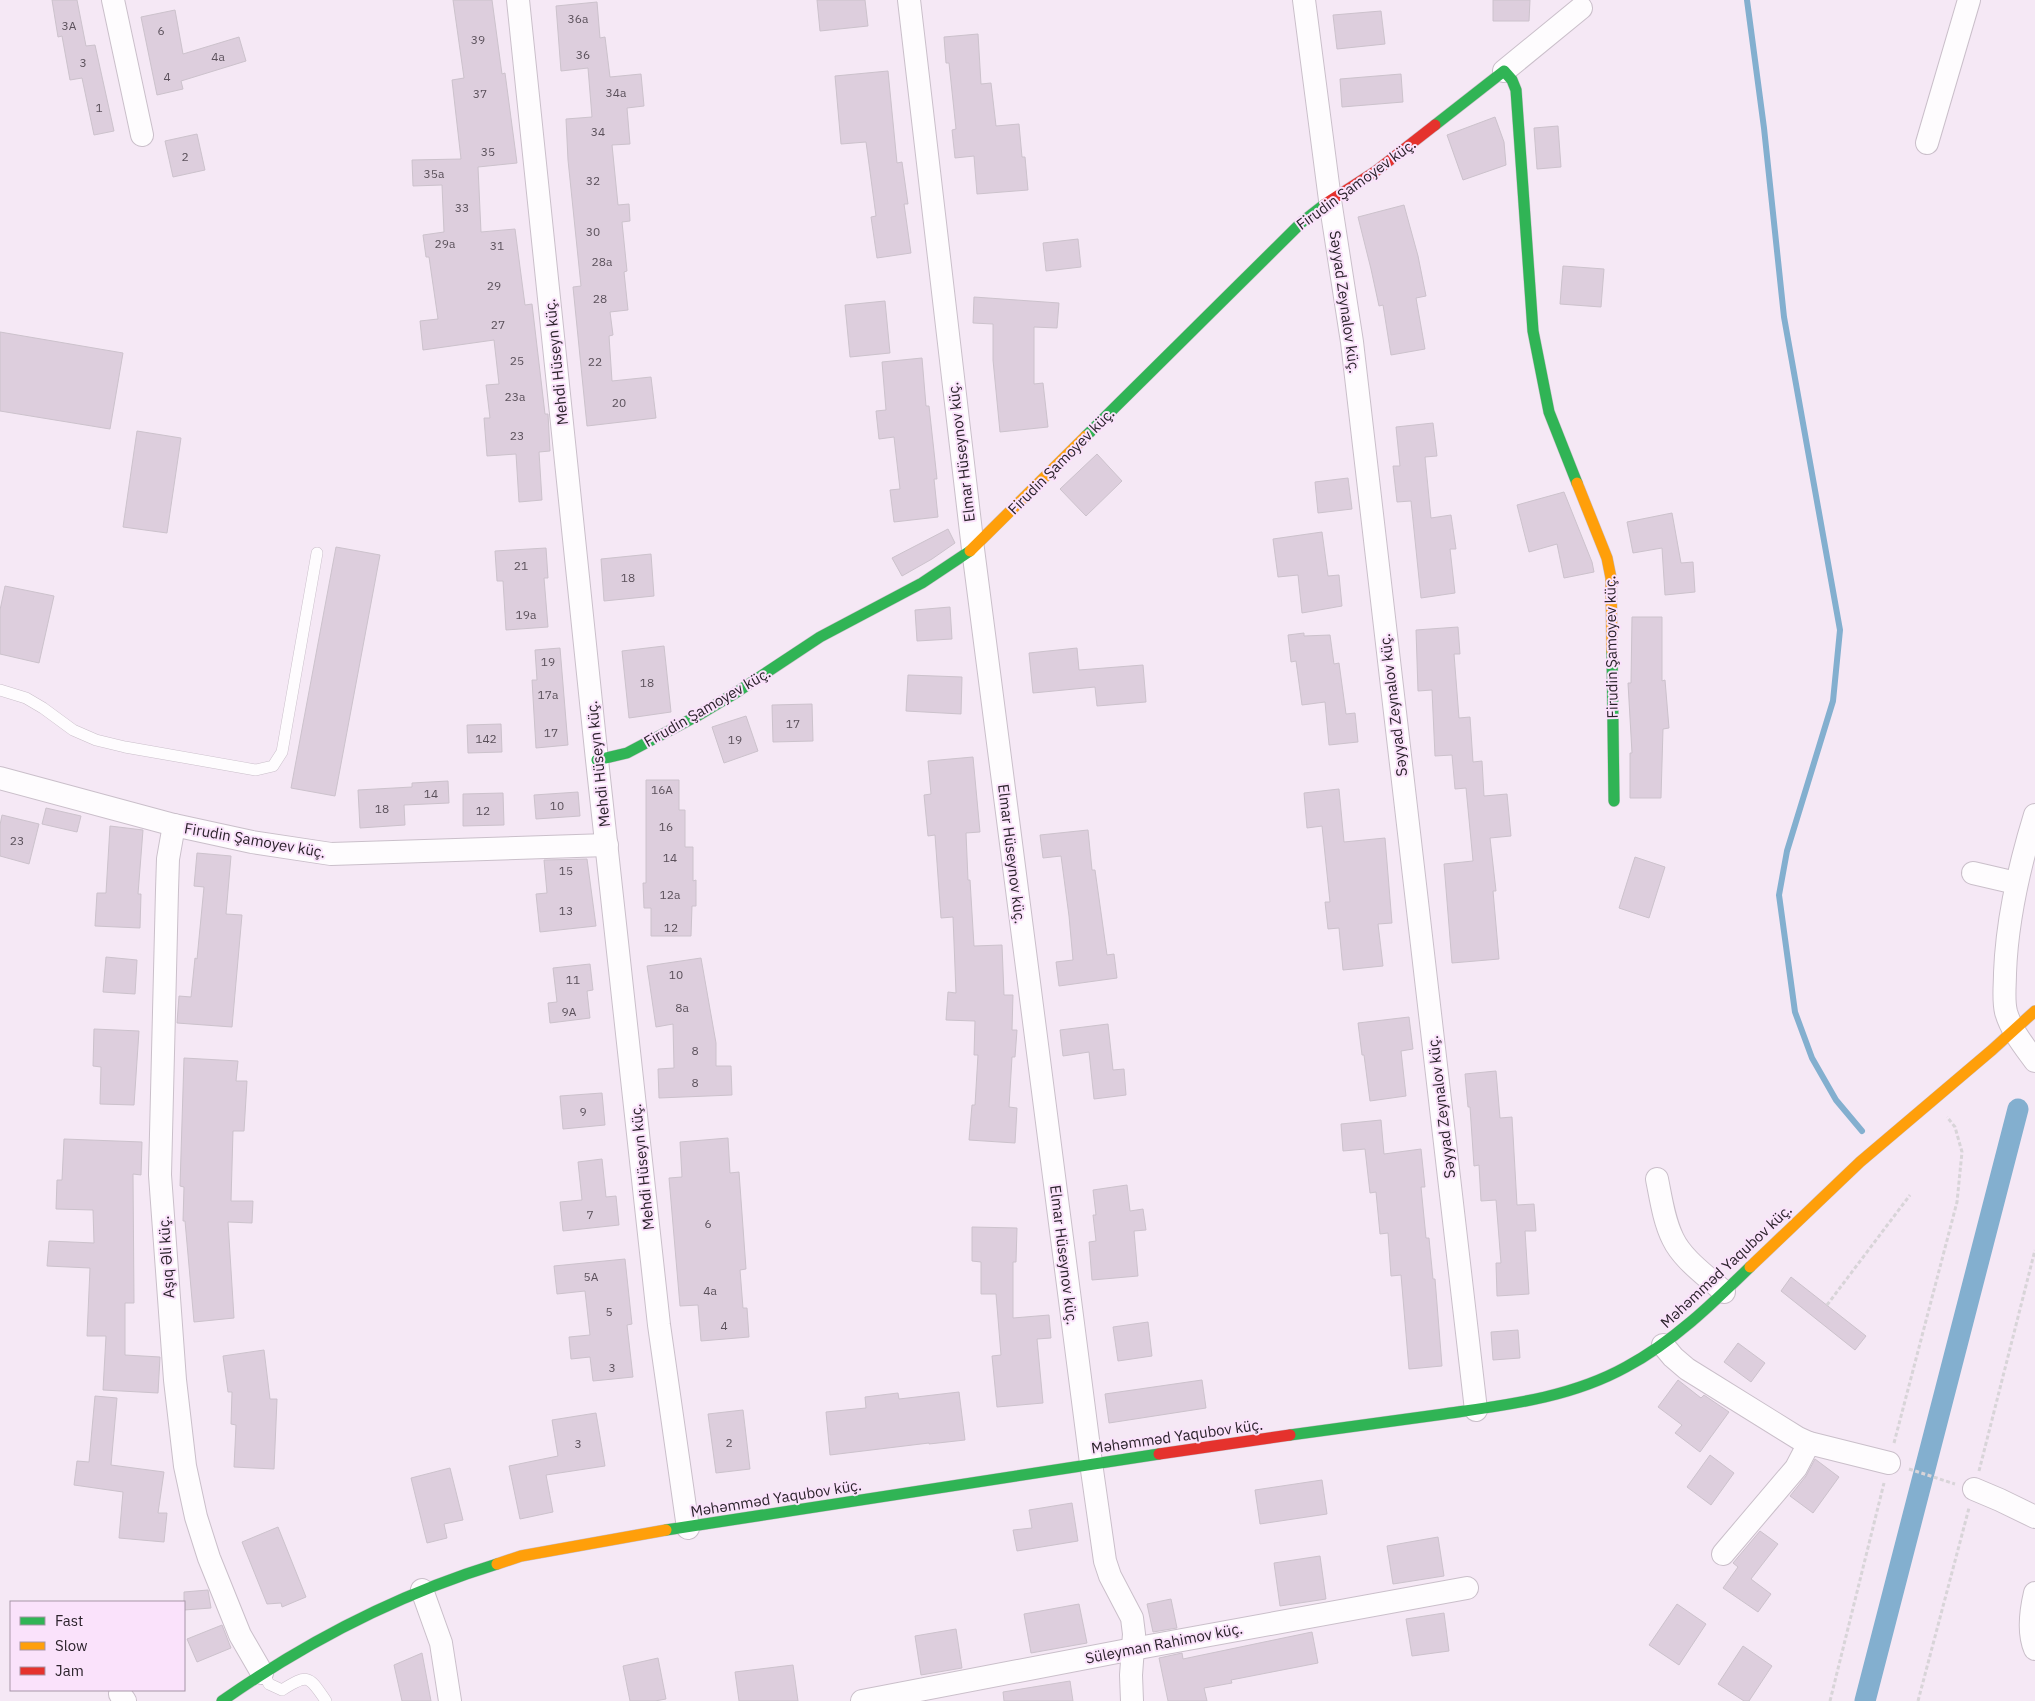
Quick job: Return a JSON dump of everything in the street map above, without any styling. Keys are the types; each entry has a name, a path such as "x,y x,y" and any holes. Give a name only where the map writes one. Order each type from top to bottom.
{"main road":[{"name":"Firudin Şamoyev küç.","path":"597,760 628,753 706,710 736,693 832,629 938,575 973,549 1203,318 1302,222 1330,200 1376,171 1504,71 1512,80 1516,90 1533,331 1549,412 1607,558 1610,578 1614,800"},
{"name":"Məhəmməd Yaqubov küç.","path":"222,1701 262,1672 375,1611 451,1578 521,1556 606,1540 1091,1463 1521,1403 1601,1379 1625,1368 1663,1345 1682,1330 1894,1131 2014,1032 2035,1011"}],"street":[{"path":"114,0 142,135"},
{"name":"Mehdi Hüseyn küç.","path":"518,0 597,760 659,1325 688,1528"},
{"name":"Elmar Hüseynov küç.","path":"909,0 973,549 1091,1463 1105,1561 1110,1576 1132,1618 1134,1649 1131,1675 1132,1701"},
{"name":"Səyyad Zeynalov küç.","path":"1304,0 1330,200 1352,342 1476,1410"},
{"path":"1927,143 1969,0"},
{"path":"1504,71 1581,8"},
{"name":"Firudin Şamoyev küç.","path":"1,781 174,825 252,842 331,854 607,845"},
{"path":"2035,815 2016,883 2006,953 2004,994 2006,1011 2014,1032 2035,1061"},
{"name":"Aşıq Əli küç.","path":"174,825 168,859 160,1108 160,1175 175,1380 185,1466 196,1517 209,1558 240,1635 262,1672"},
{"path":"1973,873 2016,883"},
{"path":"1657,1179 1667,1225 1674,1241 1684,1255 1724,1292"},
{"path":"1663,1345 1673,1357 1688,1369 1787,1432 1809,1443 1889,1462"},
{"path":"1723,1554 1796,1468 1809,1443"},
{"path":"1974,1490 2035,1517"},
{"name":"Süleyman Rahimov küç.","path":"862,1701 1467,1588"},
{"path":"422,1590 441,1643 450,1701"},
{"path":"2035,1594 2032,1608 2032,1637 2035,1649"}],"lane":[{"path":"0,690 26,698 73,730 96,740 124,747 256,770 273,766 282,752 317,553"},
{"path":"262,1672 269,1684 282,1690 298,1680 306,1678 313,1681 326,1701"}],"path":[{"path":"1830,1701 1863,1574 1889,1462 1957,1202 1962,1152 1955,1127 1933,1100"},
{"path":"1827,1305 1910,1195"},
{"path":"1889,1462 1974,1490"}],"building":[{"path":"52,0 77,0 86,46 95,45 114,131 94,135 82,78 70,80 62,36 58,37"},
{"path":"453,0 492,0 502,74 505,73 517,163 478,167 481,232 515,229 525,305 532,304 545,414 548,414 550,451 539,452 542,500 519,502 516,454 487,456 484,418 490,418 486,385 499,384 494,340 423,350 420,321 438,319 429,257 426,257 423,235 444,232 442,185 413,186 412,160 461,159 452,80 464,78"},
{"path":"817,0 865,0 868,26 820,31"},
{"path":"1493,0 1530,0 1529,21 1493,21"},
{"path":"597,2 600,38 605,37 610,77 641,74 644,106 627,108 630,144 612,145 618,205 629,204 630,221 622,222 627,271 624,272 628,310 610,312 613,335 609,336 612,381 651,377 656,418 587,426 573,287 581,286 568,160 566,119 592,117 588,68 561,71 556,6"},
{"path":"175,10 183,54 239,37 246,61 181,81 183,89 157,95 141,17"},
{"path":"1381,11 1385,44 1337,49 1333,15"},
{"path":"978,34 981,84 991,83 996,126 1019,124 1028,190 977,194 974,156 955,158 952,130 956,129 949,63 946,63 944,37"},
{"path":"888,71 897,163 902,162 908,204 904,204 911,253 877,258 871,217 876,216 866,142 841,144 835,76"},
{"path":"1401,74 1403,102 1342,107 1340,79"},
{"path":"1495,117 1504,142 1506,165 1463,180 1447,135"},
{"path":"1558,126 1561,167 1537,169 1534,128"},
{"path":"197,134 205,170 173,177 165,141"},
{"path":"1404,205 1418,256 1426,296 1416,298 1425,349 1391,355 1383,305 1379,306 1358,217"},
{"path":"1078,239 1081,267 1046,271 1043,243"},
{"path":"1563,266 1604,269 1601,307 1560,304"},
{"path":"974,297 1059,303 1057,328 1034,327 1034,384 1043,383 1048,427 1000,432 993,360 993,324 973,323"},
{"path":"885,301 890,353 850,357 845,305"},
{"path":"0,332 123,353 110,429 0,411"},
{"path":"922,358 926,406 929,406 937,479 934,479 938,517 894,522 890,490 900,489 894,437 879,439 876,411 886,410 882,362"},
{"path":"1433,423 1437,456 1425,457 1431,518 1451,515 1456,549 1450,549 1455,593 1421,598 1411,501 1397,502 1393,466 1400,466 1396,427"},
{"path":"137,431 181,438 167,533 123,527"},
{"path":"1097,454 1122,481 1086,516 1060,489"},
{"path":"1348,478 1352,509 1318,513 1315,482"},
{"path":"1564,492 1592,562 1594,572 1564,578 1557,544 1529,552 1517,505"},
{"path":"1672,513 1681,563 1693,562 1695,592 1665,595 1662,548 1633,553 1627,522"},
{"path":"948,529 955,543 902,576 892,558"},
{"path":"1322,532 1328,576 1339,575 1342,606 1302,613 1298,575 1278,577 1273,539"},
{"path":"336,547 380,555 335,796 291,788"},
{"path":"546,548 548,578 544,578 548,627 506,630 503,581 497,581 495,551"},
{"path":"651,554 654,596 604,601 601,559"},
{"path":"5,586 54,596 39,663 0,654 0,610"},
{"path":"950,607 952,639 917,641 915,610"},
{"path":"1632,617 1662,617 1662,681 1665,680 1669,728 1663,729 1661,798 1630,798 1630,753 1632,753 1628,683 1631,683"},
{"path":"1458,627 1460,654 1454,654 1459,718 1470,717 1473,762 1482,761 1484,796 1507,794 1511,836 1490,838 1496,891 1493,891 1499,959 1452,963 1444,864 1473,861 1466,788 1455,789 1452,755 1435,756 1432,690 1418,691 1416,630"},
{"path":"1304,633 1304,636 1330,635 1334,664 1339,663 1346,714 1355,713 1358,742 1329,745 1325,702 1302,705 1296,661 1291,662 1288,635"},
{"path":"664,646 671,712 629,718 622,651"},
{"path":"560,648 568,745 536,748 532,680 537,680 535,650"},
{"path":"1077,648 1079,670 1143,665 1146,702 1097,706 1095,687 1033,693 1029,653"},
{"path":"908,675 962,677 961,714 906,711"},
{"path":"812,704 813,741 773,742 772,705"},
{"path":"746,716 758,751 724,763 712,727"},
{"path":"501,724 502,752 468,753 467,725"},
{"path":"973,757 980,832 966,833 974,946 1002,945 1004,995 1013,995 1012,1030 1017,1030 1015,1057 1012,1057 1009,1107 1017,1108 1015,1143 969,1140 972,1105 975,1105 978,1055 974,1055 975,1021 946,1020 948,992 956,993 953,917 941,918 935,835 928,836 924,795 931,794 928,761"},
{"path":"646,780 679,780 679,810 685,810 685,847 693,847 693,881 696,880 696,906 692,906 691,936 651,936 651,908 644,908 643,883 646,883"},
{"path":"448,781 449,803 404,805 405,825 360,828 358,790 412,787 412,783"},
{"path":"1339,789 1344,842 1385,838 1392,923 1378,924 1383,966 1343,970 1339,928 1328,929 1325,902 1330,902 1322,826 1307,828 1304,793"},
{"path":"578,792 580,816 536,819 534,795"},
{"path":"503,793 504,825 463,826 463,794"},
{"path":"46,808 81,816 77,832 42,824"},
{"path":"2,815 39,824 29,864 0,856 0,825"},
{"path":"110,826 143,830 138,894 141,894 140,928 95,926 97,893 106,893"},
{"path":"1088,830 1092,870 1095,870 1107,955 1114,954 1117,978 1059,986 1056,962 1073,960 1069,916 1061,856 1043,858 1040,835"},
{"path":"197,853 231,856 226,914 242,915 232,1027 177,1023 179,996 191,997 195,958 197,959 204,887 194,886"},
{"path":"1635,857 1665,867 1649,918 1619,908"},
{"path":"587,859 596,926 540,932 536,894 547,893 544,860"},
{"path":"106,957 137,960 135,994 103,992"},
{"path":"701,958 716,1043 716,1066 731,1066 732,1095 659,1098 658,1069 674,1068 673,1024 656,1027 647,966"},
{"path":"590,964 593,990 587,991 590,1018 550,1023 548,1003 557,1002 553,968"},
{"path":"1409,1017 1413,1049 1401,1051 1406,1096 1370,1101 1358,1023"},
{"path":"1108,1024 1113,1070 1124,1069 1126,1095 1094,1099 1089,1052 1063,1056 1060,1030"},
{"path":"94,1029 139,1031 134,1105 100,1104 101,1067 93,1066"},
{"path":"184,1058 238,1061 236,1081 247,1081 244,1131 233,1131 231,1201 253,1201 252,1223 228,1222 234,1318 194,1322 185,1221 183,1221 184,1187 180,1186"},
{"path":"1496,1071 1500,1118 1512,1117 1517,1205 1534,1204 1536,1231 1525,1231 1529,1294 1497,1296 1496,1263 1501,1263 1496,1200 1481,1201 1479,1165 1474,1166 1470,1107 1468,1107 1465,1074"},
{"path":"602,1093 605,1125 563,1129 560,1096"},
{"path":"1381,1120 1384,1154 1421,1149 1425,1187 1421,1187 1426,1238 1429,1238 1433,1279 1435,1279 1442,1366 1409,1369 1401,1275 1391,1276 1388,1233 1380,1234 1376,1192 1370,1193 1365,1149 1343,1151 1341,1124"},
{"path":"728,1138 730,1173 739,1172 746,1269 740,1270 743,1308 747,1308 749,1337 701,1341 698,1305 680,1306 669,1178 682,1177 680,1142"},
{"path":"64,1139 142,1142 141,1175 133,1174 134,1303 125,1303 125,1355 160,1357 158,1393 103,1390 106,1336 87,1336 90,1268 47,1266 49,1241 94,1243 93,1210 56,1209 57,1180 62,1180"},
{"path":"602,1159 606,1197 616,1196 619,1225 563,1231 560,1202 582,1200 578,1162"},
{"path":"1127,1185 1130,1211 1143,1209 1146,1230 1134,1231 1138,1276 1092,1280 1089,1242 1096,1241 1093,1215 1096,1215 1093,1190"},
{"path":"972,1227 1017,1228 1016,1262 1013,1262 1013,1318 1049,1315 1051,1338 1037,1339 1043,1403 997,1407 992,1356 1001,1355 996,1294 981,1294 981,1262 972,1261"},
{"path":"625,1259 632,1324 627,1325 633,1377 593,1381 590,1357 571,1359 569,1337 590,1335 585,1291 557,1294 554,1266"},
{"path":"1791,1277 1866,1336 1855,1350 1781,1291"},
{"path":"1148,1322 1152,1356 1118,1361 1113,1327"},
{"path":"1518,1330 1520,1358 1493,1360 1491,1332"},
{"path":"1738,1343 1765,1363 1751,1382 1724,1362"},
{"path":"264,1350 270,1399 277,1399 274,1469 234,1467 236,1425 231,1424 232,1392 228,1392 223,1356"},
{"path":"1202,1380 1206,1408 1109,1423 1105,1394"},
{"path":"1678,1380 1701,1398 1704,1395 1729,1412 1700,1452 1675,1433 1682,1425 1658,1407"},
{"path":"959,1392 965,1440 830,1455 826,1412 866,1408 865,1397 898,1393 899,1399"},
{"path":"95,1396 117,1398 111,1465 164,1472 158,1513 167,1513 164,1542 119,1538 123,1492 74,1485 77,1461 89,1462"},
{"path":"743,1410 750,1469 716,1473 708,1414"},
{"path":"596,1413 605,1466 546,1475 553,1512 520,1519 509,1466 558,1456 552,1420"},
{"path":"1710,1455 1734,1473 1711,1505 1687,1487"},
{"path":"1815,1459 1839,1477 1813,1513 1790,1496 1806,1476"},
{"path":"450,1468 463,1520 444,1524 447,1538 427,1543 411,1478"},
{"path":"1322,1480 1327,1514 1260,1524 1255,1490"},
{"path":"1072,1503 1078,1541 1017,1551 1013,1530 1032,1528 1029,1510"},
{"path":"278,1527 306,1597 282,1607 281,1603 267,1604 242,1542"},
{"path":"1760,1531 1778,1544 1751,1579 1771,1594 1758,1612 1723,1588 1738,1567 1733,1563"},
{"path":"1438,1537 1444,1576 1393,1584 1387,1546"},
{"path":"1320,1556 1326,1599 1280,1606 1274,1563"},
{"path":"208,1590 211,1608 185,1610 184,1592"},
{"path":"1171,1599 1177,1628 1153,1632 1147,1604"},
{"path":"1079,1604 1087,1643 1031,1653 1024,1614"},
{"path":"1677,1604 1706,1624 1679,1665 1649,1645"},
{"path":"1444,1613 1449,1651 1412,1656 1406,1619"},
{"path":"222,1625 231,1648 197,1662 187,1639"},
{"path":"956,1629 962,1668 921,1675 915,1636"},
{"path":"1312,1632 1318,1663 1231,1680 1232,1683 1204,1688 1207,1701 1168,1701 1159,1658 1182,1653 1183,1659"},
{"path":"1743,1646 1772,1666 1749,1701 1744,1701 1718,1684"},
{"path":"422,1653 431,1701 402,1701 394,1665"},
{"path":"658,1658 666,1699 630,1701 623,1666"},
{"path":"793,1665 798,1701 739,1701 735,1672"},
{"path":"1070,1681 1073,1701 1004,1701 1003,1692"}],"waterway":[{"path":"1747,0 1764,128 1784,317 1840,630 1833,701 1787,851 1779,895 1795,1012 1812,1058 1836,1100 1862,1131"},
{"path":"1865,1701 2018,1109"}],"traffic: fast":[{"path":"1435,125 1504,71 1512,80 1516,90 1533,331 1549,412 1577,483"},
{"path":"1086,436 1302,222 1325,204"},
{"path":"597,760 627,753 697,716 820,637 922,583 970,551"},
{"path":"1612,651 1614,801"},
{"path":"1290,1435 1537,1399 1605,1378 1643,1357 1676,1334 1750,1267"},
{"path":"666,1530 1159,1454"},
{"path":"222,1701 287,1659 354,1622 424,1590 497,1564"}],"traffic: slow":[{"path":"970,551 1086,436"},
{"path":"1577,483 1607,558 1611,578 1612,651"},
{"path":"1750,1267 1860,1162 2035,1011"},
{"path":"497,1564 521,1556 666,1530"}],"traffic: jam":[{"path":"1325,204 1376,171 1435,125"},
{"path":"1159,1454 1290,1435"}]}
